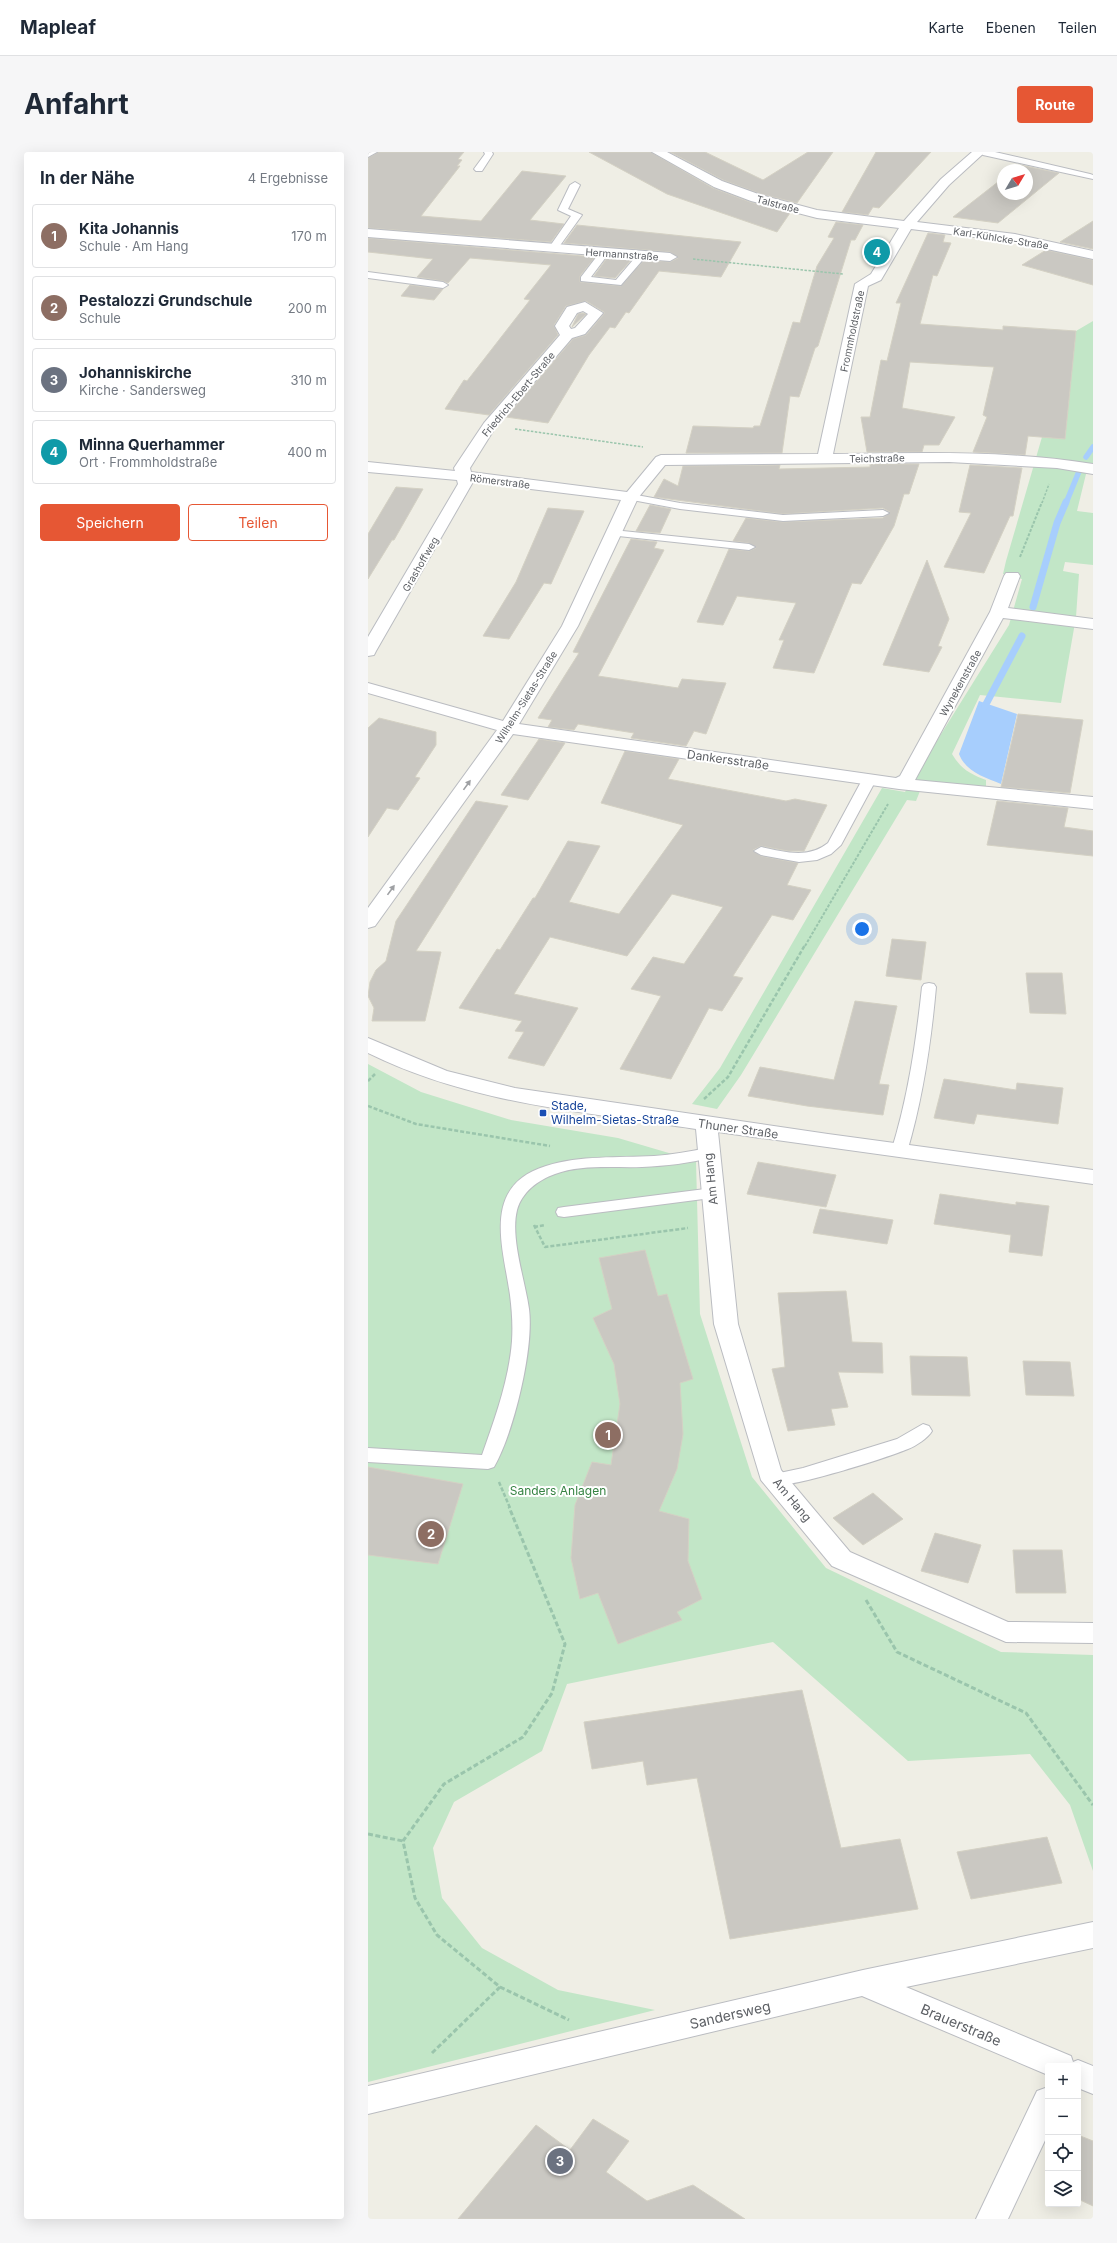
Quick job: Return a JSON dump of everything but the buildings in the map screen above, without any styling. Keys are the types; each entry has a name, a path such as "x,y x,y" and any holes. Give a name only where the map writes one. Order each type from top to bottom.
{"street":[{"name":"Talstraße","path":"658,152 718,184 756,198 817,214 908,224"},
{"name":"Frommholdstraße","path":"824,459 862,284 876,277 908,224 945,182 979,152"},
{"name":"Karl-Kühlcke-Straße","path":"908,224 1015,238 1093,255"},
{"name":"Hermannstraße","path":"368,233 604,253 670,257"},
{"name":"Friedrich-Ebert-Straße","path":"463,476 462,468 489,426 567,335"},
{"name":"Teichstraße","path":"661,460 949,458 1057,463 1093,469"},
{"name":"Wilhelm-Sietas-Straße","path":"368,922 508,728 570,626 631,497 661,460"},
{"name":"Römerstraße","path":"368,467 463,476 631,497"},
{"name":"Grashoffweg","path":"368,651 466,484 463,476"},
{"name":"Wynekenstraße","path":"899,784 907,779 998,612 1012,576"},
{"path":"998,612 1093,624"},
{"name":"Dankersstraße","path":"368,688 508,728 899,784 1093,803"},
{"name":"Thuner Straße","path":"368,1045 393,1059 441,1077 494,1091 900,1152 1093,1177"},
{"name":"Am Hang","path":"706,1124 726,1324 770,1473 841,1559 1006,1632 1093,1633"},
{"name":"Sandersweg","path":"368,2100 863,1983 1093,1935"},
{"name":"Brauerstraße","path":"863,1983 1053,2063"},
{"path":"1081,2075 1093,2080"},
{"path":"992,2219 1045,2107"}],"lane":[{"path":"368,154 372,152"},
{"path":"479,169 489,154 488,152"},
{"path":"983,152 1090,177"},
{"path":"554,249 577,215 563,210 575,185"},
{"path":"604,253 584,279 618,283 642,255"},
{"path":"368,274 443,285"},
{"path":"631,497 680,506 783,518 883,513"},
{"path":"613,533 749,547"},
{"path":"761,851 803,859 825,853 834,845 869,780"},
{"path":"900,1152 912,1110 923,1048 929,987"},
{"path":"368,1455 488,1462 509,1403 520,1344 521,1299 509,1239 508,1219 512,1200 529,1182 551,1170 580,1164 668,1160 708,1153"},
{"path":"564,1212 713,1193"},
{"path":"776,1480 803,1475 904,1444 923,1431"}],"path":[{"name":"Hermannstraße","path":"670,257 876,277"},
{"path":"489,426 641,445 661,460"},
{"path":"1012,576 1057,463"},
{"path":"682,1120 728,1078 899,784"},
{"path":"368,1106 416,1124 555,1147"},
{"path":"498,1481 565,1644 552,1693 522,1736 444,1784 403,1841 415,1898 437,1935 500,1988 572,2022"},
{"path":"865,1599 897,1652 1026,1713 1093,1805"},
{"path":"368,1834 403,1841"},
{"path":"430,2055 500,1988"}],"green space":[{"path":"1093,321 1093,469 1086,474 1077,511 1093,513 1093,565 1065,562 1063,571 1079,574 1076,617 1061,703 980,695 952,754 959,764 966,770 975,776 986,780 986,787 924,781 916,801 907,800 741,1075 717,1109 692,1104 720,1068 882,788 905,792 1009,625 1022,579 1003,574 1006,561 1042,437 1065,439 1076,331"},
{"name":"Sanders Anlagen","path":"368,1064 421,1092 511,1120 618,1138 696,1161 700,1314 752,1477 826,1568 1001,1652 1093,1655 1093,1871 1070,1805 1030,1754 908,1761 773,1642 567,1684 542,1751 454,1802 433,1848 442,1898 482,1948 558,1990 655,2010 368,2082"}],"water":[{"path":"979,701 1017,714 1001,784 971,770 959,754"}],"waterway":[{"path":"1086,457 1093,447"},
{"path":"1066,503 1080,469"},
{"path":"1033,607 1057,523 1066,502"},
{"path":"985,706 1022,636"}],"place":[{"name":"Minna Querhammer","path":"877,252"},
{"name":"Stade, Wilhelm-Sietas-Straße","path":"543,1113"},
{"name":"Kita Johannis","path":"608,1435"},
{"name":"Pestalozzi Grundschule","path":"431,1534"},
{"name":"Johanniskirche","path":"560,2161"}]}
